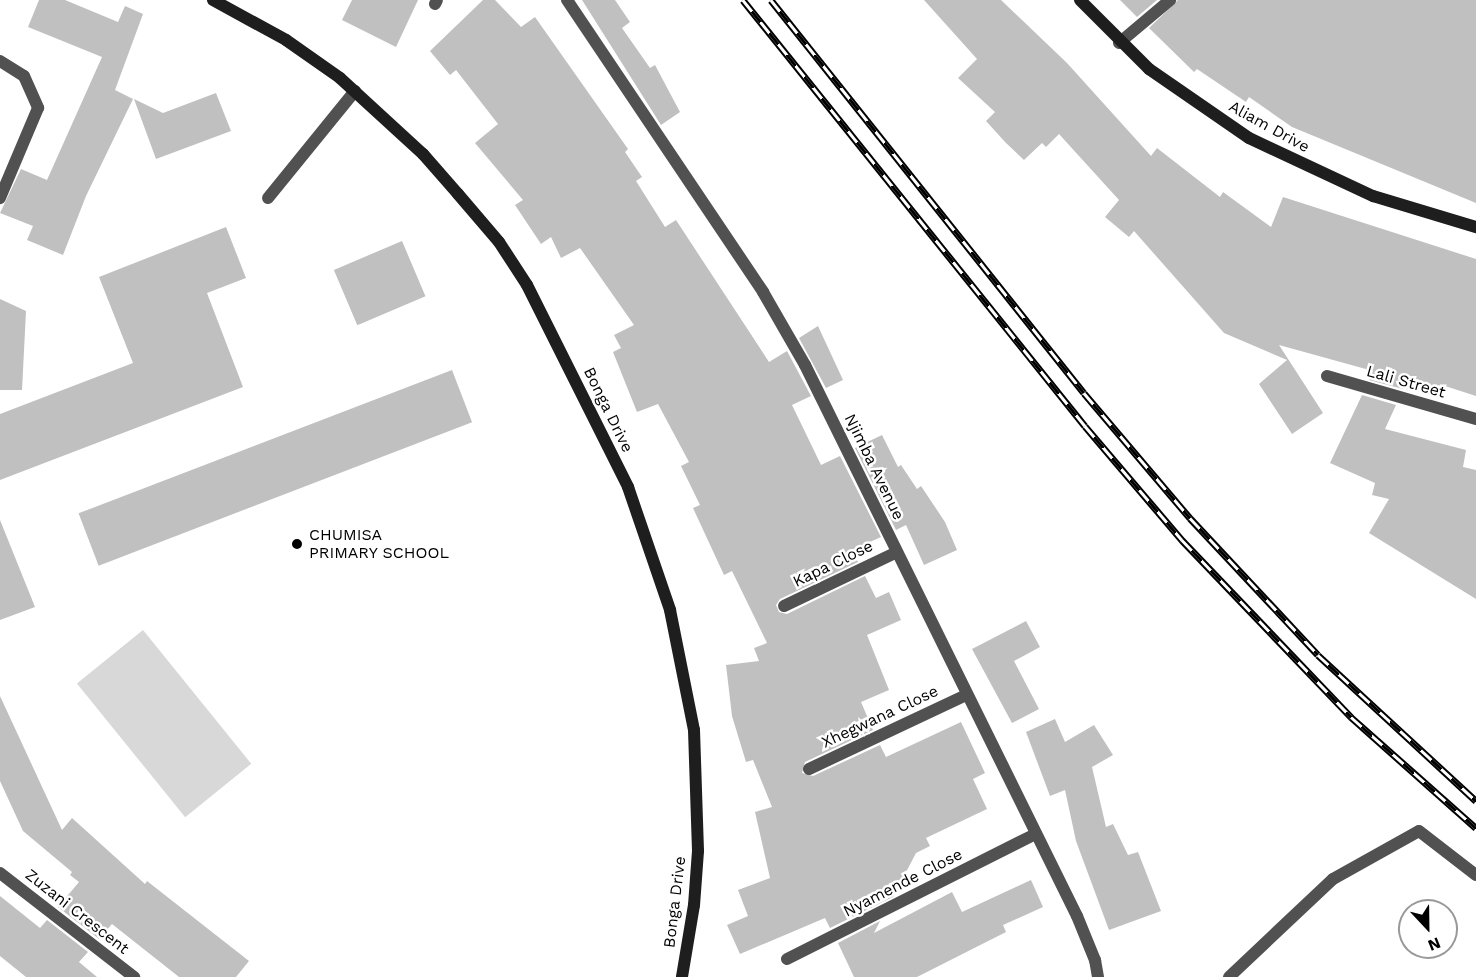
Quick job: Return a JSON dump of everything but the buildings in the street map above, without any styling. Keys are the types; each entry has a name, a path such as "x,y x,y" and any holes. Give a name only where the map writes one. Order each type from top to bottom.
{"street":[{"name":"Bonga Drive","path":"213,0 286,40 355,91 423,154 499,242 527,285 628,487 653,552 684,669 698,783 694,905 682,977"},
{"name":"Njimba Avenue","path":"567,0 764,292 867,484 897,552 1034,835 1082,926 1098,977"},
{"name":"Aliam Drive","path":"1080,0 1119,43 1172,87 1277,153 1373,196 1476,227"},
{"path":"1119,43 1170,0"},
{"path":"0,61 24,76 38,108 0,198"},
{"path":"268,198 355,91"},
{"name":"Lali Street","path":"1327,376 1476,419"},
{"name":"Kapa Close","path":"784,606 897,552"},
{"name":"Xhegwana Close","path":"809,769 966,695"},
{"path":"1229,977 1333,879 1419,831 1476,875"},
{"name":"Nyamende Close","path":"787,959 1034,835"},
{"name":"Zuzani Crescent","path":"0,873 134,977"}],"shaded area":[{"path":"143,630 251,764 185,817 77,683"}],"railway":[{"path":"743,0 1085,426 1182,540 1351,717 1476,828"},
{"path":"771,0 1084,393 1190,518 1318,655 1476,801"}],"place":[{"name":"CHUMISA PRIMARY SCHOOL","path":"297,544"}]}
